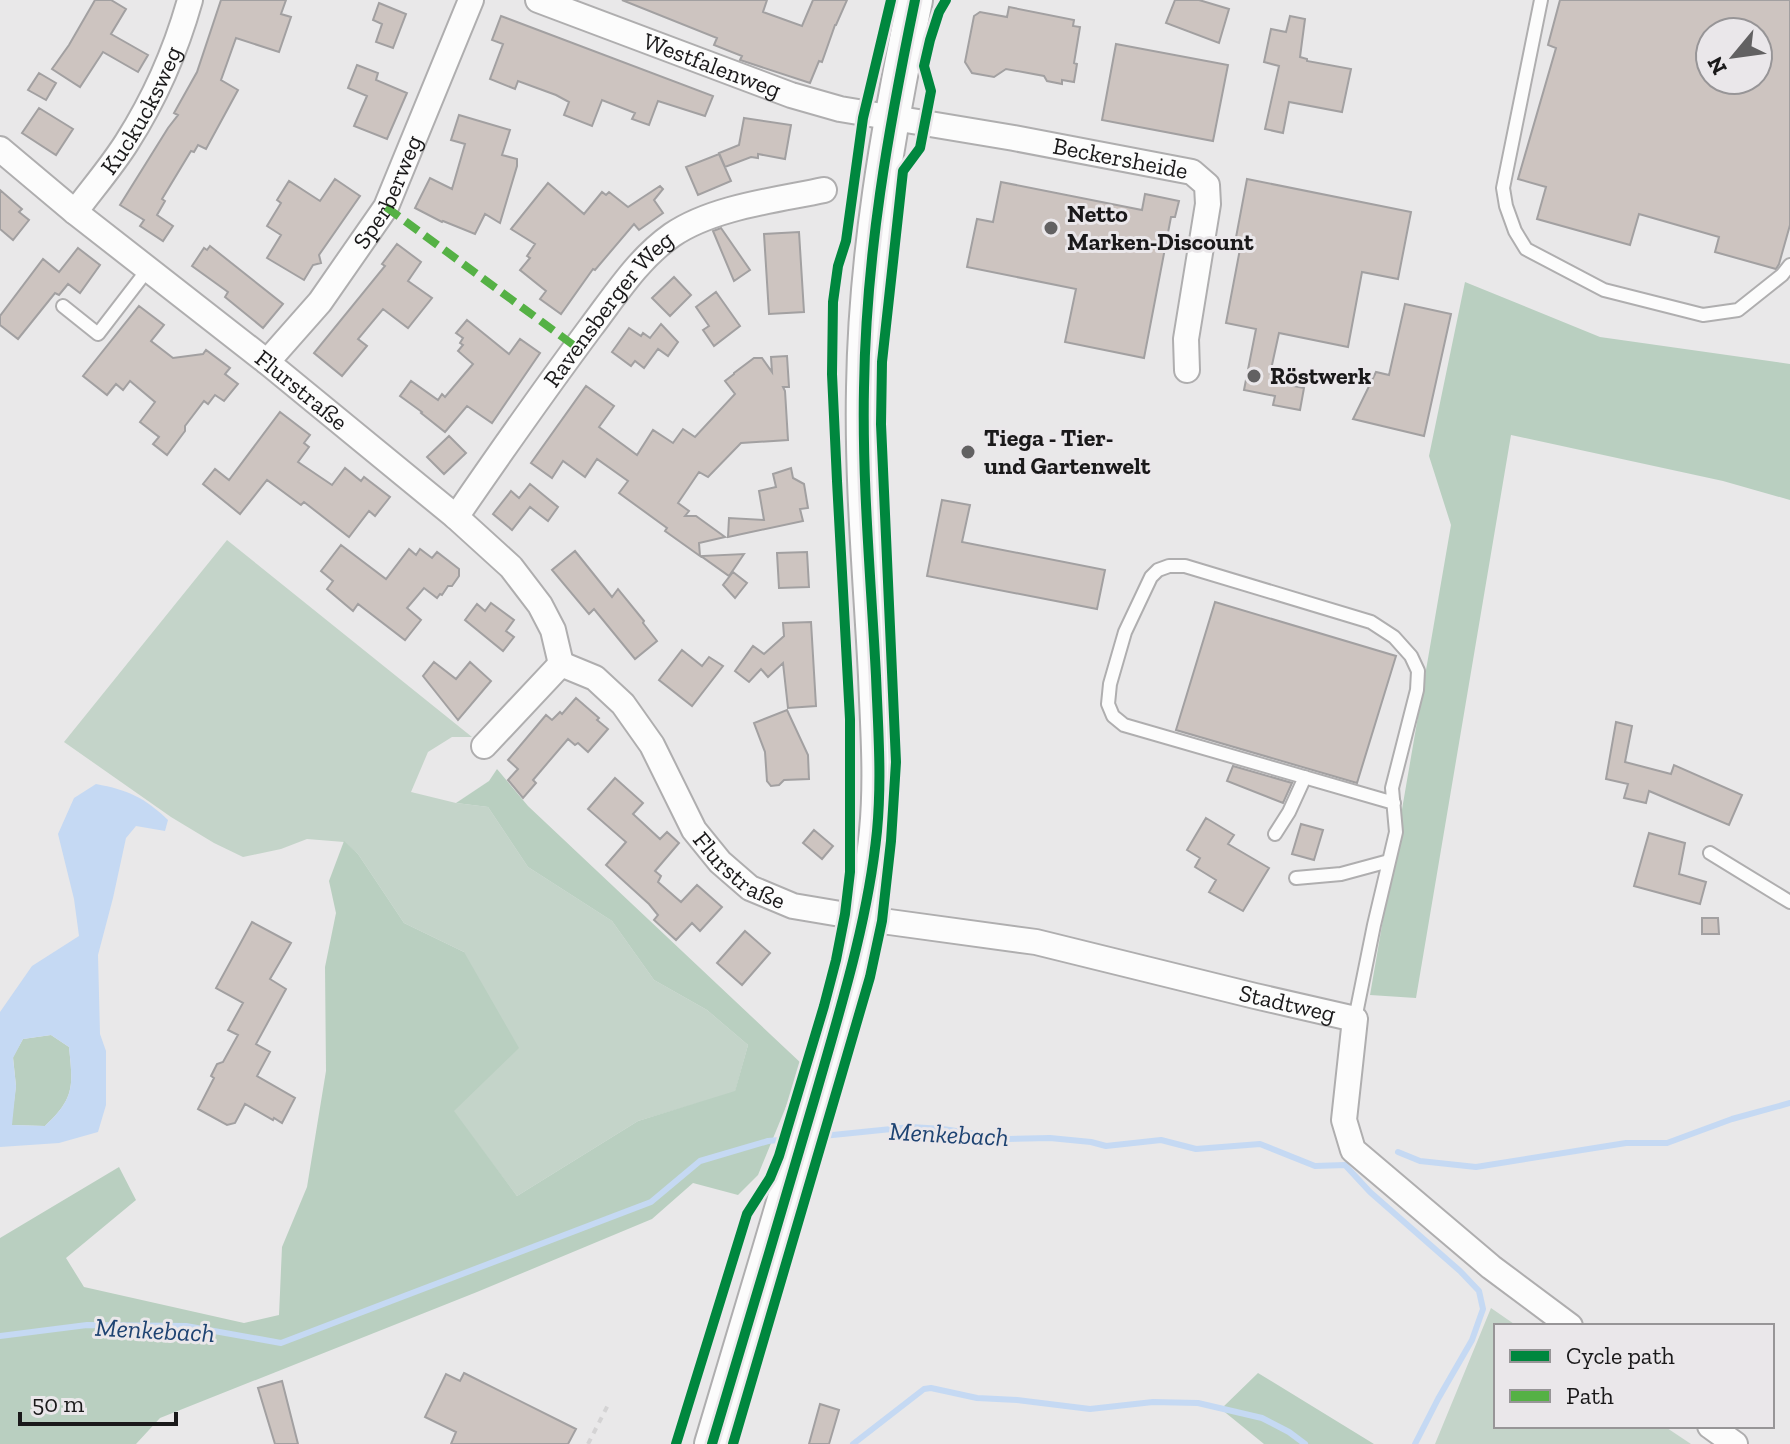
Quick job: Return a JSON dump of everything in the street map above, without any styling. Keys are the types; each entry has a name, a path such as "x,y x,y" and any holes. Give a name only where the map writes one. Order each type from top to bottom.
{"street":[{"name":"Kuckucksweg","path":"75,212 127,143 163,77 190,0"},
{"name":"Sperberweg","path":"267,362 320,302 386,207 471,0"},
{"name":"Westfalenweg","path":"538,0 791,95 840,109 891,117"},
{"path":"712,1444 835,1025 863,917 877,831 879,782 864,388 872,244 891,117 915,0"},
{"name":"Beckersheide","path":"891,117 1192,172 1207,185 1208,204 1186,339 1187,370"},
{"name":"Flurstraße","path":"0,149 75,212 267,362 456,517 511,567 540,605 553,630 561,664 595,678 623,704 652,745 694,830 720,862 750,888 793,906 863,917"},
{"name":"Ravensberger Weg","path":"456,517 642,259 674,234 703,220 824,190"},
{"path":"484,746 561,664"},
{"name":"Stadtweg","path":"863,917 1036,942 1355,1019 1344,1120 1353,1150 1491,1267 1567,1324"},
{"path":"1713,1428 1735,1444"}],"lane":[{"path":"1541,0 1503,188 1515,231 1526,249 1604,290 1703,315 1738,310 1790,265"},
{"path":"63,306 98,334 148,269"},
{"path":"1355,1019 1396,832 1394,803 1392,788 1417,690 1418,671 1411,656 1394,637 1371,622 1185,566 1169,566 1151,577 1125,632 1110,684 1108,704 1113,716 1124,725 1394,803"},
{"path":"1275,834 1305,777"},
{"path":"1710,853 1790,902"},
{"path":"1296,878 1341,874 1389,861"}],"path":[{"path":"588,1444 609,1403"}],"green space":[{"path":"1465,282 1600,337 1790,364 1790,500 1723,481 1511,435 1416,998 1370,995 1451,525 1429,456"},
{"path":"227,540 472,737 452,737 428,752 411,792 488,807 528,867 612,921 654,980 707,1010 748,1045 735,1092 638,1121 517,1196 453,1111 464,952 404,923 358,854 344,842 307,839 281,849 243,857 171,817 64,742"},
{"path":"497,769 528,806 803,1065 758,1175 738,1195 693,1183 652,1219 160,1418 136,1444 0,1444 0,1238 119,1167 136,1200 66,1258 84,1287 244,1323 279,1315 282,1247 307,1187 326,1071 325,967 336,913 329,881 344,841 358,854 404,923 464,952 519,1048 454,1111 517,1196 638,1121 735,1091 748,1045 707,1010 654,980 612,921 528,867 488,807 456,803 489,781"},
{"path":"51,1035 69,1047 71,1082 67,1099 45,1126 11,1125 16,1086 13,1057 23,1039"},
{"path":"1491,1308 1514,1324 1494,1324 1494,1428 1667,1428 1691,1444 1435,1444"},
{"path":"1258,1373 1374,1444 1264,1444 1221,1409"}],"water":[{"path":"96,784 107,786 143,800 168,820 165,831 136,826 126,838 98,955 100,1034 106,1051 106,1105 98,1132 59,1143 0,1147 0,1012 32,966 79,936 74,899 58,834 74,798","holes":["51,1035 69,1047 70,1091 62,1107 45,1126 12,1125 16,1086 13,1058 23,1039"]}],"building":[{"path":"95,0 111,0 126,9 111,34 148,55 138,72 103,52 80,87 52,69"},
{"path":"221,0 286,0 281,14 291,17 279,52 236,38 221,80 238,90 206,149 198,145 194,152 191,151 162,199 165,201 157,215 173,226 163,241 140,226 144,220 120,205 178,115 174,113 197,72"},
{"path":"622,0 767,0 763,12 802,26 813,0 847,0 822,62 819,61 810,83 740,60 742,56 714,45 717,38"},
{"path":"1175,0 1199,0 1229,9 1219,43 1166,23"},
{"path":"1560,0 1790,0 1790,225 1776,269 1715,252 1719,237 1639,214 1630,245 1537,219 1546,187 1518,179 1556,48 1548,45"},
{"path":"379,3 406,14 393,48 376,42 382,24 373,20"},
{"path":"1009,7 1074,20 1073,26 1080,27 1074,82 1062,80 1062,84 1047,81 1044,76 1006,69 994,77 972,73 965,62 974,16 980,12 1007,17"},
{"path":"501,16 713,96 705,116 658,101 649,125 632,119 635,113 602,100 592,126 564,115 569,102 556,95 518,81 515,89 490,79 503,44 492,40"},
{"path":"1290,16 1305,19 1300,57 1351,69 1342,112 1289,102 1283,133 1265,129 1279,66 1264,62 1271,29 1286,32"},
{"path":"1116,44 1228,65 1213,141 1102,120"},
{"path":"357,65 378,73 376,80 407,93 387,139 354,126 367,96 348,88"},
{"path":"39,73 56,83 46,100 28,90"},
{"path":"39,108 73,129 56,155 22,133"},
{"path":"459,115 510,130 502,155 517,159 500,223 485,214 475,234 415,208 430,178 452,189 465,144 451,140"},
{"path":"744,118 791,125 785,159 758,154 758,158 751,157 725,167 719,153 739,145"},
{"path":"719,154 731,181 698,195 686,167"},
{"path":"335,179 360,196 319,255 321,263 313,265 304,280 267,258 281,235 267,226 281,203 277,200 289,181 320,201"},
{"path":"1247,179 1411,212 1398,279 1362,272 1348,347 1279,333 1270,374 1288,381 1288,385 1304,388 1300,410 1273,405 1275,396 1244,390 1256,329 1226,323 1240,249 1234,248"},
{"path":"1001,182 1142,210 1145,194 1179,201 1175,217 1171,217 1144,358 1065,342 1076,289 967,267 977,219 993,222"},
{"path":"548,183 584,214 602,192 606,195 609,192 628,207 660,186 663,189 654,200 663,213 639,230 634,224 593,269 561,314 540,299 546,291 520,270 530,258 527,256 535,244 511,229"},
{"path":"0,190 22,209 19,212 29,220 13,240 0,229"},
{"path":"721,228 750,270 734,281 713,231"},
{"path":"799,232 804,312 769,314 764,234"},
{"path":"397,244 421,262 408,281 432,298 408,328 383,309 358,339 367,346 342,376 314,353 385,266 382,264"},
{"path":"210,246 283,304 263,328 225,297 228,292 192,266 204,248 207,250"},
{"path":"78,248 100,265 80,293 68,284 59,295 55,293 18,339 0,325 0,316 43,259 59,272"},
{"path":"674,277 691,295 670,316 652,298"},
{"path":"716,292 740,326 714,346 703,330 709,326 696,307"},
{"path":"1405,304 1451,314 1424,436 1353,419 1376,372 1389,375"},
{"path":"139,306 164,325 151,341 173,358 203,354 206,350 230,368 225,374 238,384 224,401 215,395 208,404 204,401 167,455 153,444 159,437 140,422 155,402 130,381 123,390 116,384 107,395 83,376"},
{"path":"467,320 509,354 520,339 540,353 492,423 467,406 445,432 400,396 411,381 438,400 442,394 445,397 473,364 458,351 463,345 460,343 463,338 456,333"},
{"path":"661,324 678,342 668,356 658,349 644,368 635,361 631,366 612,352 629,328 650,338"},
{"path":"787,356 789,387 783,387 788,440 741,443 708,477 699,472 678,503 689,511 685,516 696,516 725,537 699,543 700,556 619,493 628,481 597,459 585,477 563,461 552,478 531,463 586,386 614,406 599,427 637,455 653,430 673,443 683,429 695,437 735,394 725,381 734,373 754,358 762,358 772,372 771,357"},
{"path":"280,412 310,435 304,443 309,447 298,462 332,485 345,468 361,481 364,477 390,497 375,516 369,511 349,537 304,502 301,505 267,480 240,514 203,484 215,469 229,480"},
{"path":"449,436 466,453 444,474 427,457"},
{"path":"791,468 793,478 804,484 808,508 800,509 803,521 728,537 729,518 764,520 759,491 776,487 773,474"},
{"path":"530,484 558,507 548,521 530,507 512,530 493,514 511,491 519,498"},
{"path":"942,500 970,505 962,542 1105,570 1097,609 927,576"},
{"path":"341,545 386,579 409,549 416,555 420,549 432,558 437,552 459,569 459,576 437,598 424,588 407,608 421,620 405,640 358,604 353,611 327,589 333,581 321,571"},
{"path":"575,551 612,597 618,589 657,641 635,659 594,609 589,614 552,570"},
{"path":"807,552 809,587 779,588 777,553"},
{"path":"744,554 729,576 701,556"},
{"path":"733,572 747,583 735,598 723,585"},
{"path":"1215,602 1396,656 1357,783 1176,730"},
{"path":"491,603 514,620 506,631 514,637 503,651 465,620 477,604 485,611"},
{"path":"811,622 816,706 788,708 783,663 768,677 761,669 749,682 735,671 753,646 764,654 784,636 783,623"},
{"path":"682,650 702,666 709,657 723,666 692,706 659,680"},
{"path":"434,662 456,679 470,662 491,681 458,720 423,676"},
{"path":"576,698 608,729 588,752 568,739 533,780 536,783 523,798 508,780 518,769 508,760 546,715 552,720"},
{"path":"787,710 808,755 809,779 784,780 779,785 771,786 767,781 765,752 754,723"},
{"path":"1616,722 1632,726 1625,762 1671,774 1674,765 1742,795 1729,825 1649,791 1646,803 1624,798 1628,784 1606,779"},
{"path":"1233,766 1292,783 1283,803 1227,781"},
{"path":"615,778 643,803 633,814 660,839 667,832 679,843 655,871 661,876 658,882 681,902 697,885 722,907 700,931 692,923 676,940 654,920 658,915 649,904 606,865 626,842 588,809"},
{"path":"1206,818 1234,835 1228,844 1269,868 1243,911 1209,892 1216,880 1195,867 1200,858 1187,850"},
{"path":"1301,824 1323,830 1314,860 1292,854"},
{"path":"814,830 833,846 822,859 803,843"},
{"path":"1649,833 1685,843 1679,874 1706,882 1700,904 1634,886"},
{"path":"1702,918 1718,918 1719,934 1702,934"},
{"path":"252,922 291,943 270,979 286,989 256,1044 270,1052 257,1076 295,1098 282,1123 245,1104 235,1123 227,1125 198,1109 214,1078 211,1076 217,1064 223,1062 238,1035 228,1030 243,1003 216,988"},
{"path":"745,931 770,953 742,985 717,963"},
{"path":"464,1373 576,1429 568,1444 451,1444 456,1432 425,1417 446,1374 460,1381"},
{"path":"282,1381 298,1444 275,1444 258,1388"},
{"path":"820,1404 839,1410 829,1444 809,1444"}],"waterway":[{"path":"1398,1152 1420,1161 1476,1167 1626,1143 1667,1143 1732,1119 1790,1103"},
{"name":"Menkebach","path":"813,1137 911,1127 1008,1139 1050,1138 1106,1146 1161,1140 1196,1149 1260,1144 1315,1166 1345,1165 1370,1192 1479,1291 1483,1309 1472,1340 1415,1444"},
{"name":"Menkebach","path":"0,1336 87,1325 186,1326 281,1343 651,1202 700,1161 768,1141 790,1139"},
{"path":"853,1444 924,1389 931,1388 977,1398 1090,1409 1153,1402 1198,1403 1262,1418 1305,1444"}],"marked path":[{"path":"386,207 576,347"}],"cycle path":[{"path":"676,1444 747,1214 770,1178 779,1156 824,1006 845,914 850,872 850,719 832,374 833,302 838,266 846,241 863,118 891,0"},
{"path":"712,1444 843,998 873,865 879,773 864,460 866,338 880,193 915,0"},
{"path":"733,1444 870,977 882,921 896,762 881,424 882,362 903,171 920,148 931,91 924,66 939,12 946,0"}],"place":[{"name":"Netto Marken-Discount","path":"1051,228"},
{"name":"Röstwerk","path":"1254,376"},
{"name":"Tiega - Tier- und Gartenwelt","path":"968,452"}]}
